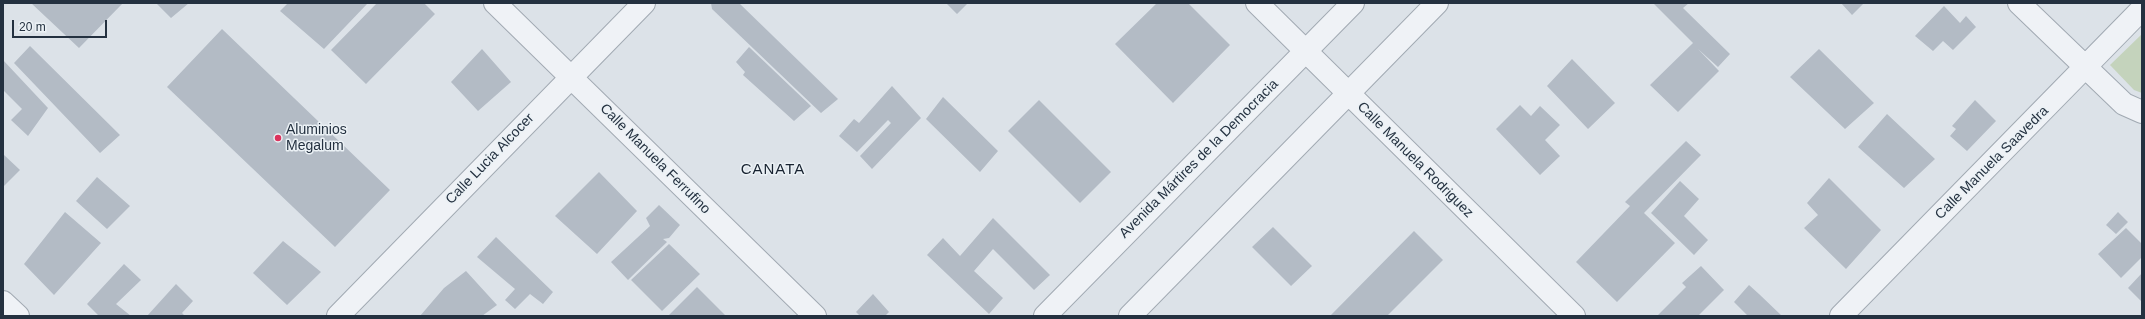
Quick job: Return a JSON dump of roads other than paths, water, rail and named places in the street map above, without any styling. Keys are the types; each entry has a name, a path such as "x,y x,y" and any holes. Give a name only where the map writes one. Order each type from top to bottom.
{"street":[{"name":"Calle Manuela Ferrufino","path":"495,3 815,316"},
{"name":"Calle Lucia Alcocer","path":"338,316 644,3"},
{"name":"Calle Manuela Rodriguez","path":"1257,3 1574,316"},
{"name":"Avenida Mártires de la Democracia","path":"1045,316 1353,3"},
{"path":"1130,316 1437,3"},
{"path":"2019,3 2124,104 2142,112"},
{"name":"Calle Manuela Saavedra","path":"1841,316 2142,9"},
{"path":"3,302 18,316"}],"place":[{"name":"Aluminios Megalum","path":"278,138"}],"district":[{"name":"CANATA","path":"773,170"}]}
